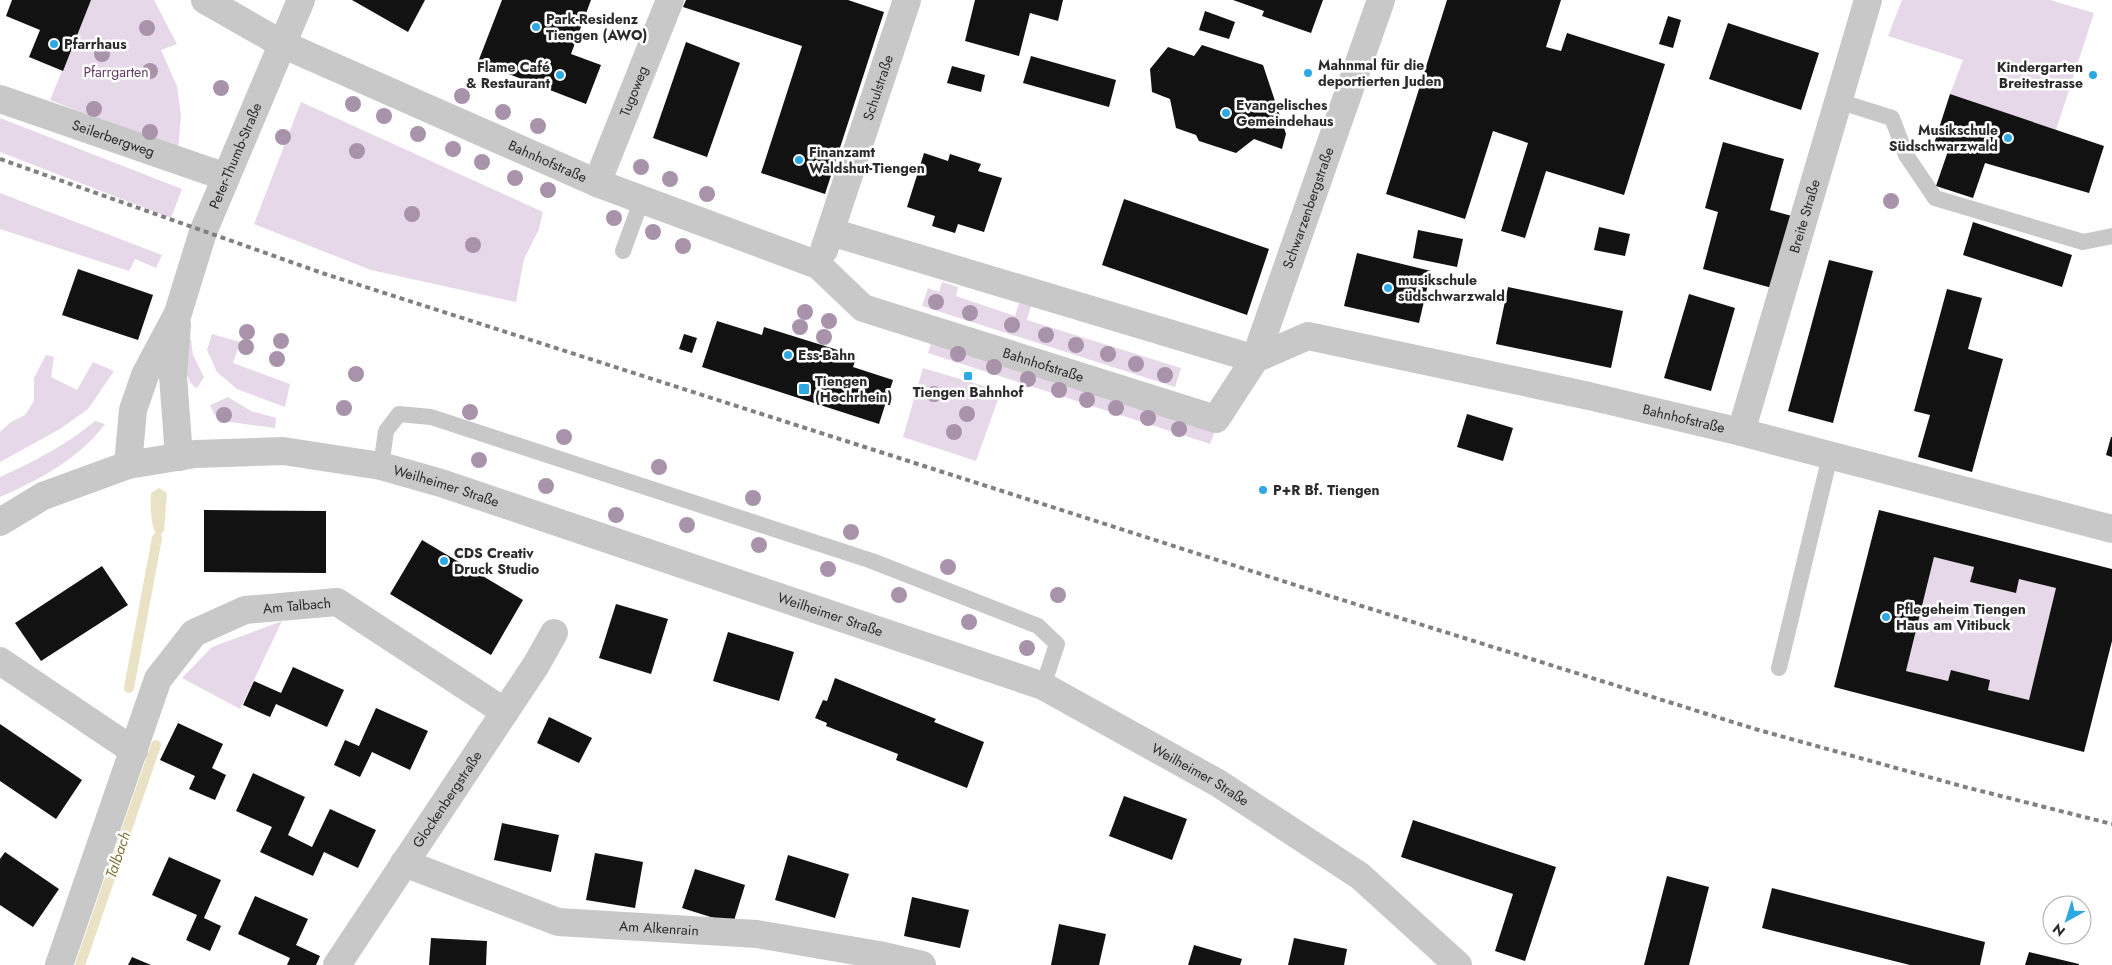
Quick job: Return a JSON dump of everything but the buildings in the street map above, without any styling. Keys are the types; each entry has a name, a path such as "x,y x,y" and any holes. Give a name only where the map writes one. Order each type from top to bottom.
{"street":[{"name":"Bahnhofstraße","path":"205,0 282,44 596,183 818,265 863,308 1216,419 1255,359 1308,336 1590,396 1740,432 2112,529"},
{"name":"Peter-Thumb-Straße","path":"179,456 173,376 178,313 195,254 300,0"},
{"name":"Tugoweg","path":"596,183 670,0"},
{"name":"Schulstraße","path":"831,232 907,0"},
{"name":"Schwarzenbergstraße","path":"1255,359 1382,0"},
{"name":"Breite Straße","path":"1740,432 1868,0"},
{"name":"Seilerbergweg","path":"0,99 226,177"},
{"path":"818,265 831,232 1255,359"},
{"name":"Peter-Thumb-Straße","path":"128,465 133,410 145,375 178,313"},
{"name":"Weilheimer Straße","path":"0,522 43,496 128,465 195,454 283,451 381,466 441,483 1043,686 1218,783 1360,876 1458,965"},
{"name":"Am Talbach","path":"59,965 158,679 194,633 245,610 337,602 505,712"},
{"name":"Glockenbergstraße","path":"337,965 536,665 554,633"},
{"path":"0,660 134,751"},
{"name":"Am Alkenrain","path":"404,863 558,922 757,934 879,955 922,965"}],"lane":[{"path":"1838,101 1892,118 1906,155 1935,198 2083,242 2112,236"},
{"path":"623,251 642,199"},
{"path":"381,466 386,431 399,414 431,417 872,561 1038,626 1057,644 1043,686"},
{"path":"1779,668 1830,456"}],"green space":[{"name":"Pfarrgarten","path":"91,0 154,0 177,44 161,50 177,86 181,116 178,150 50,100"},
{"path":"1902,0 2050,0 2094,13 2056,130 1950,94 1963,60 1888,36"},
{"path":"301,102 543,212 539,229 524,259 516,302 371,270 254,224"},
{"path":"0,118 182,189 171,218 0,152"},
{"path":"0,193 162,255 156,268 135,259 129,271 0,229"},
{"path":"942,282 958,287 956,296 1015,316 1019,303 1031,306 1027,320 1181,368 1175,387 922,306 928,288 939,292"},
{"path":"212,334 240,342 233,363 290,384 285,407 237,389 217,372 207,350"},
{"path":"186,336 191,340 193,355 204,377 197,388 192,384 186,372"},
{"path":"932,340 1215,431 1210,444 928,353"},
{"path":"46,355 54,357 51,377 77,390 93,362 114,371 88,409 60,429 0,462 0,432 11,422 25,415 34,401 34,378"},
{"path":"923,368 1001,391 976,461 903,437"},
{"path":"228,397 251,411 276,418 275,428 222,421 214,414 210,405"},
{"path":"95,421 105,424 71,458 44,476 0,497 0,477 50,452 73,438"},
{"path":"1934,557 1974,567 1970,582 2016,593 2019,579 2056,588 2029,700 1988,690 1990,680 1951,670 1948,681 1906,671"},
{"path":"282,621 240,709 182,678 212,647"}],"shaded area":[{"path":"159,488 167,493 164,531 157,538 152,522 151,493"}],"waterway":[{"name":"Talbach","path":"129,688 157,538"},
{"name":"Talbach","path":"80,965 156,745"}],"railway":[{"path":"0,159 325,274 1317,592 1755,729 1965,787 2112,824"}],"place":[{"name":"Park-Residenz Tiengen (AWO)","path":"536,27"},
{"name":"Pfarrhaus","path":"54,44"},
{"name":"Mahnmal für die deportierten Juden","path":"1308,73"},
{"name":"Flame Café & Restaurant","path":"560,75"},
{"name":"Kindergarten Breitestrasse","path":"2093,75"},
{"name":"Evangelisches Gemeindehaus","path":"1226,113"},
{"name":"Musikschule Südschwarzwald","path":"2008,138"},
{"name":"Finanzamt Waldshut-Tiengen","path":"799,160"},
{"name":"musikschule südschwarzwald","path":"1388,288"},
{"name":"Ess-Bahn","path":"788,355"},
{"name":"Tiengen Bahnhof","path":"968,376"},
{"name":"Tiengen (Hochrhein)","path":"804,389"},
{"name":"P+R Bf. Tiengen","path":"1263,490"},
{"name":"CDS Creativ Druck Studio","path":"444,561"},
{"name":"Pflegeheim Tiengen Haus am Vitibuck","path":"1886,617"}]}
